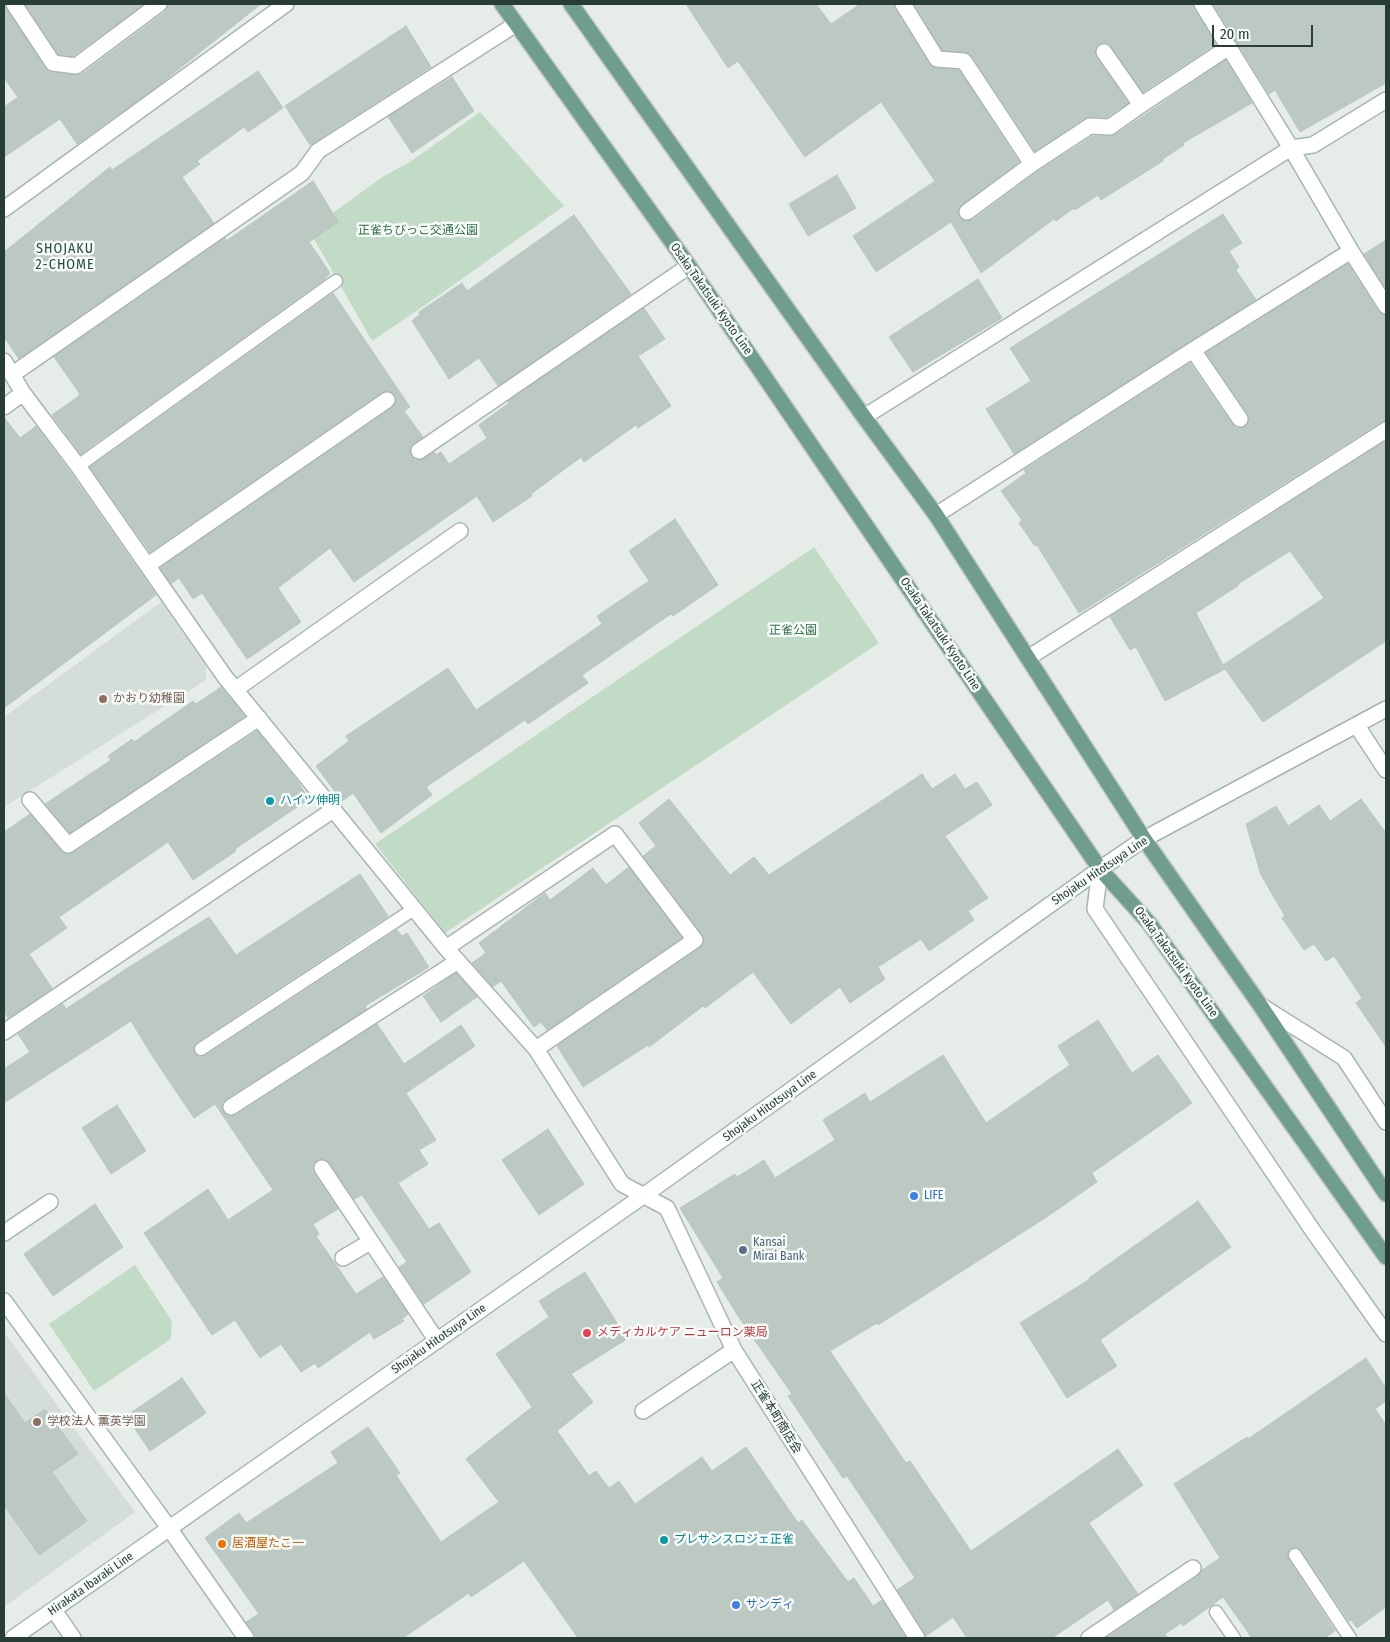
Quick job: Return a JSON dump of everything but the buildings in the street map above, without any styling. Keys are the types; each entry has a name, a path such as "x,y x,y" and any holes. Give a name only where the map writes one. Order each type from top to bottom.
{"main road":[{"name":"Osaka Takatsuki Kyoto Line","path":"502,4 689,266 1100,869 1149,923 1386,1257"},
{"path":"571,4 864,417 936,515 1144,839 1260,1005 1386,1194"}],"street":[{"path":"14,4 53,62 76,66 159,4"},
{"path":"4,209 286,4"},
{"path":"904,4 938,59 964,61 1032,164"},
{"path":"1202,4 1386,306"},
{"path":"13,374 302,173 318,151 516,24"},
{"path":"967,212 1032,164 1090,126 1110,127 1141,104 1229,47"},
{"path":"1104,52 1141,104"},
{"path":"864,417 1291,148 1313,145 1386,100"},
{"path":"936,515 1351,251"},
{"path":"419,451 689,266"},
{"path":"1193,350 1240,419"},
{"name":"正雀本町商店会","path":"4,361 23,393 78,466 225,677 446,948 536,1049 622,1184 667,1208 734,1350 917,1638"},
{"path":"4,407 23,393"},
{"path":"148,565 387,400"},
{"path":"1028,658 1386,430"},
{"path":"236,689 460,531"},
{"name":"Shojaku Hitotsuya Line","path":"169,1528 643,1196 1144,839 1386,709"},
{"path":"30,800 68,845 259,718"},
{"path":"1357,726 1386,770"},
{"path":"4,1032 333,810"},
{"path":"446,948 615,834 695,940 536,1049"},
{"path":"1100,869 1095,909 1313,1231 1386,1334"},
{"path":"231,1107 458,961"},
{"path":"1260,1005 1344,1058 1386,1122"},
{"path":"322,1168 437,1341"},
{"path":"4,1233 50,1202"},
{"path":"343,1258 370,1242"},
{"path":"4,1301 169,1528 246,1638"},
{"path":"642,1411 734,1350"},
{"name":"Hirakata Ibaraki Line","path":"13,1638 169,1528"},
{"path":"1089,1638 1193,1568"},
{"path":"54,1610 74,1638"}],"lane":[{"path":"78,466 336,281"},
{"path":"201,1049 414,909"},
{"path":"1295,1555 1350,1638"},
{"path":"1216,1612 1234,1638"}],"shaded area":[{"name":"かおり幼稚園","path":"161,602 206,666 206,680 4,807 4,717"},
{"name":"学校法人 薫英学園","path":"4,1332 135,1512 4,1607"}],"green space":[{"name":"正雀ちびっこ交通公園","path":"480,112 564,206 372,341 309,230 384,176 410,162"},
{"name":"正雀公園","path":"814,547 879,643 445,933 375,844"},
{"path":"135,1265 172,1321 171,1339 94,1391 49,1324"}],"place":[{"name":"かおり幼稚園","path":"103,699"},
{"name":"ハイツ伸明","path":"270,801"},
{"name":"LIFE","path":"914,1196"},
{"name":"Kansai Mirai Bank","path":"743,1250"},
{"name":"メディカルケア ニューロン薬局","path":"587,1333"},
{"name":"学校法人 薫英学園","path":"37,1422"},
{"name":"プレサンスロジェ正雀","path":"664,1540"},
{"name":"居酒屋たこ一","path":"222,1544"},
{"name":"サンディ","path":"736,1605"}],"district":[{"name":"SHOJAKU 2-CHOME","path":"65,258"}]}
